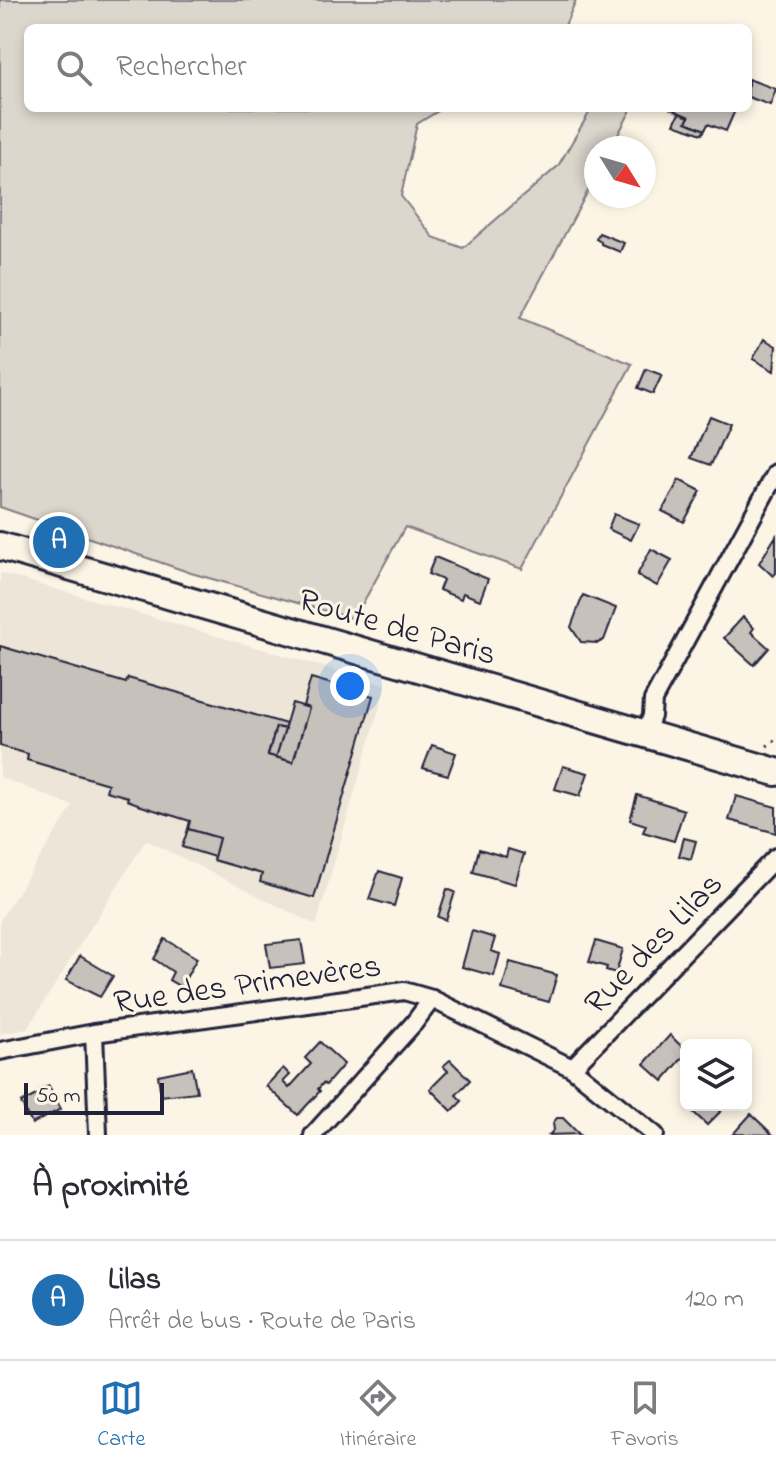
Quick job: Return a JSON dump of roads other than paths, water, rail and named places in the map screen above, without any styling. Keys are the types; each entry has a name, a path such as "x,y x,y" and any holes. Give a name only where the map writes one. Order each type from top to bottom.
{"main road":[{"name":"Route de Paris","path":"0,546 776,772"}],"street":[{"path":"645,734 652,716 653,700 776,473"},
{"name":"Rue des Lilas","path":"572,1068 776,857"},
{"name":"Rue des Primevères","path":"0,1051 94,1033 404,991 432,999 572,1068 655,1135"},
{"path":"313,1135 432,999"},
{"path":"94,1033 98,1135"}],"place":[{"name":"Lilas","path":"59,542"}]}
